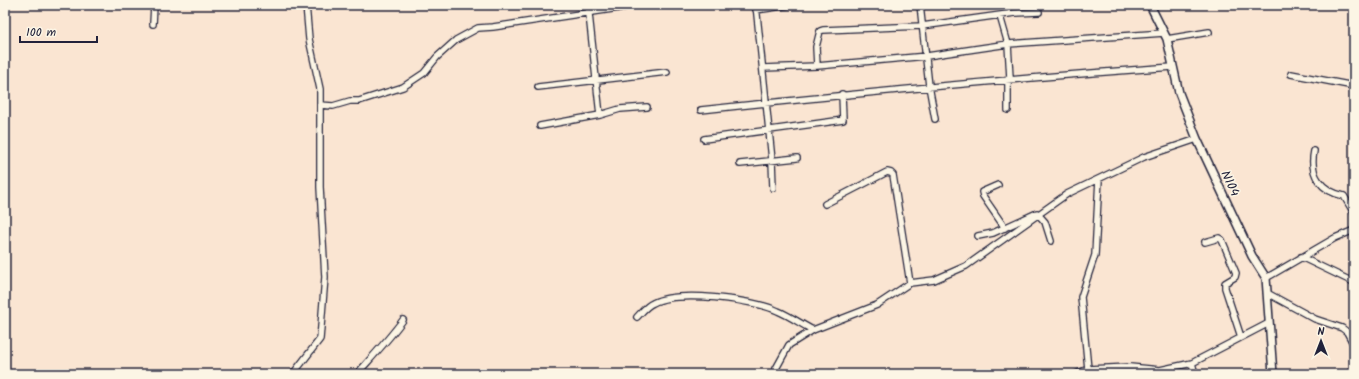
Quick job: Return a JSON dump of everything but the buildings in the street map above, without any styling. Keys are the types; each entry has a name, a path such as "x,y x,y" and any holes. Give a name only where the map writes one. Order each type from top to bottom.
{"street":[{"path":"153,24 154,5"},
{"path":"293,374 320,339 322,330 325,277 320,187 320,89 309,39 306,5"},
{"path":"588,5 600,115"},
{"path":"320,105 333,106 350,101 359,101 403,87 424,73 437,57 456,40 478,28 639,5"},
{"path":"773,188 772,160 756,8 790,5"},
{"path":"920,5 927,56 929,86 935,119"},
{"name":"N104","path":"1150,5 1166,36 1179,93 1197,139 1252,256 1266,278"},
{"path":"817,66 816,47 820,31 823,30 922,26 1015,13 1039,12"},
{"path":"1000,16 1008,44 1008,110"},
{"path":"763,68 817,66 927,56 1008,44 1166,36 1209,32"},
{"path":"701,110 842,94 1009,78 1173,67"},
{"path":"538,87 667,72"},
{"path":"1292,74 1354,86"},
{"path":"704,139 843,120 842,94"},
{"path":"540,126 600,115 620,109 647,107"},
{"path":"774,374 789,345 813,330 877,305 910,283 934,280 966,266 1067,194 1144,157 1197,139"},
{"path":"1314,152 1312,163 1319,182 1327,191 1344,196 1354,213"},
{"path":"740,164 797,158"},
{"path":"825,204 887,172 891,173 893,175 910,283"},
{"path":"1088,369 1081,297 1095,255 1099,179"},
{"path":"998,185 982,192 983,196 1005,228"},
{"path":"978,236 986,235 1005,228 1035,213 1039,214"},
{"path":"1039,214 1045,222 1051,242"},
{"path":"1273,374 1266,278 1301,256 1354,230"},
{"path":"1205,242 1219,238 1222,240 1236,273 1235,277 1225,283 1225,288 1241,337"},
{"path":"1301,256 1351,281"},
{"path":"1266,293 1315,319 1342,328 1347,332 1354,345"},
{"path":"637,317 645,308 654,302 668,298 708,298 751,302 777,310 813,330"},
{"path":"358,374 404,320"},
{"path":"1076,374 1088,369 1130,367 1159,372 1192,363 1269,323"},
{"path":"1192,363 1195,374"}]}
